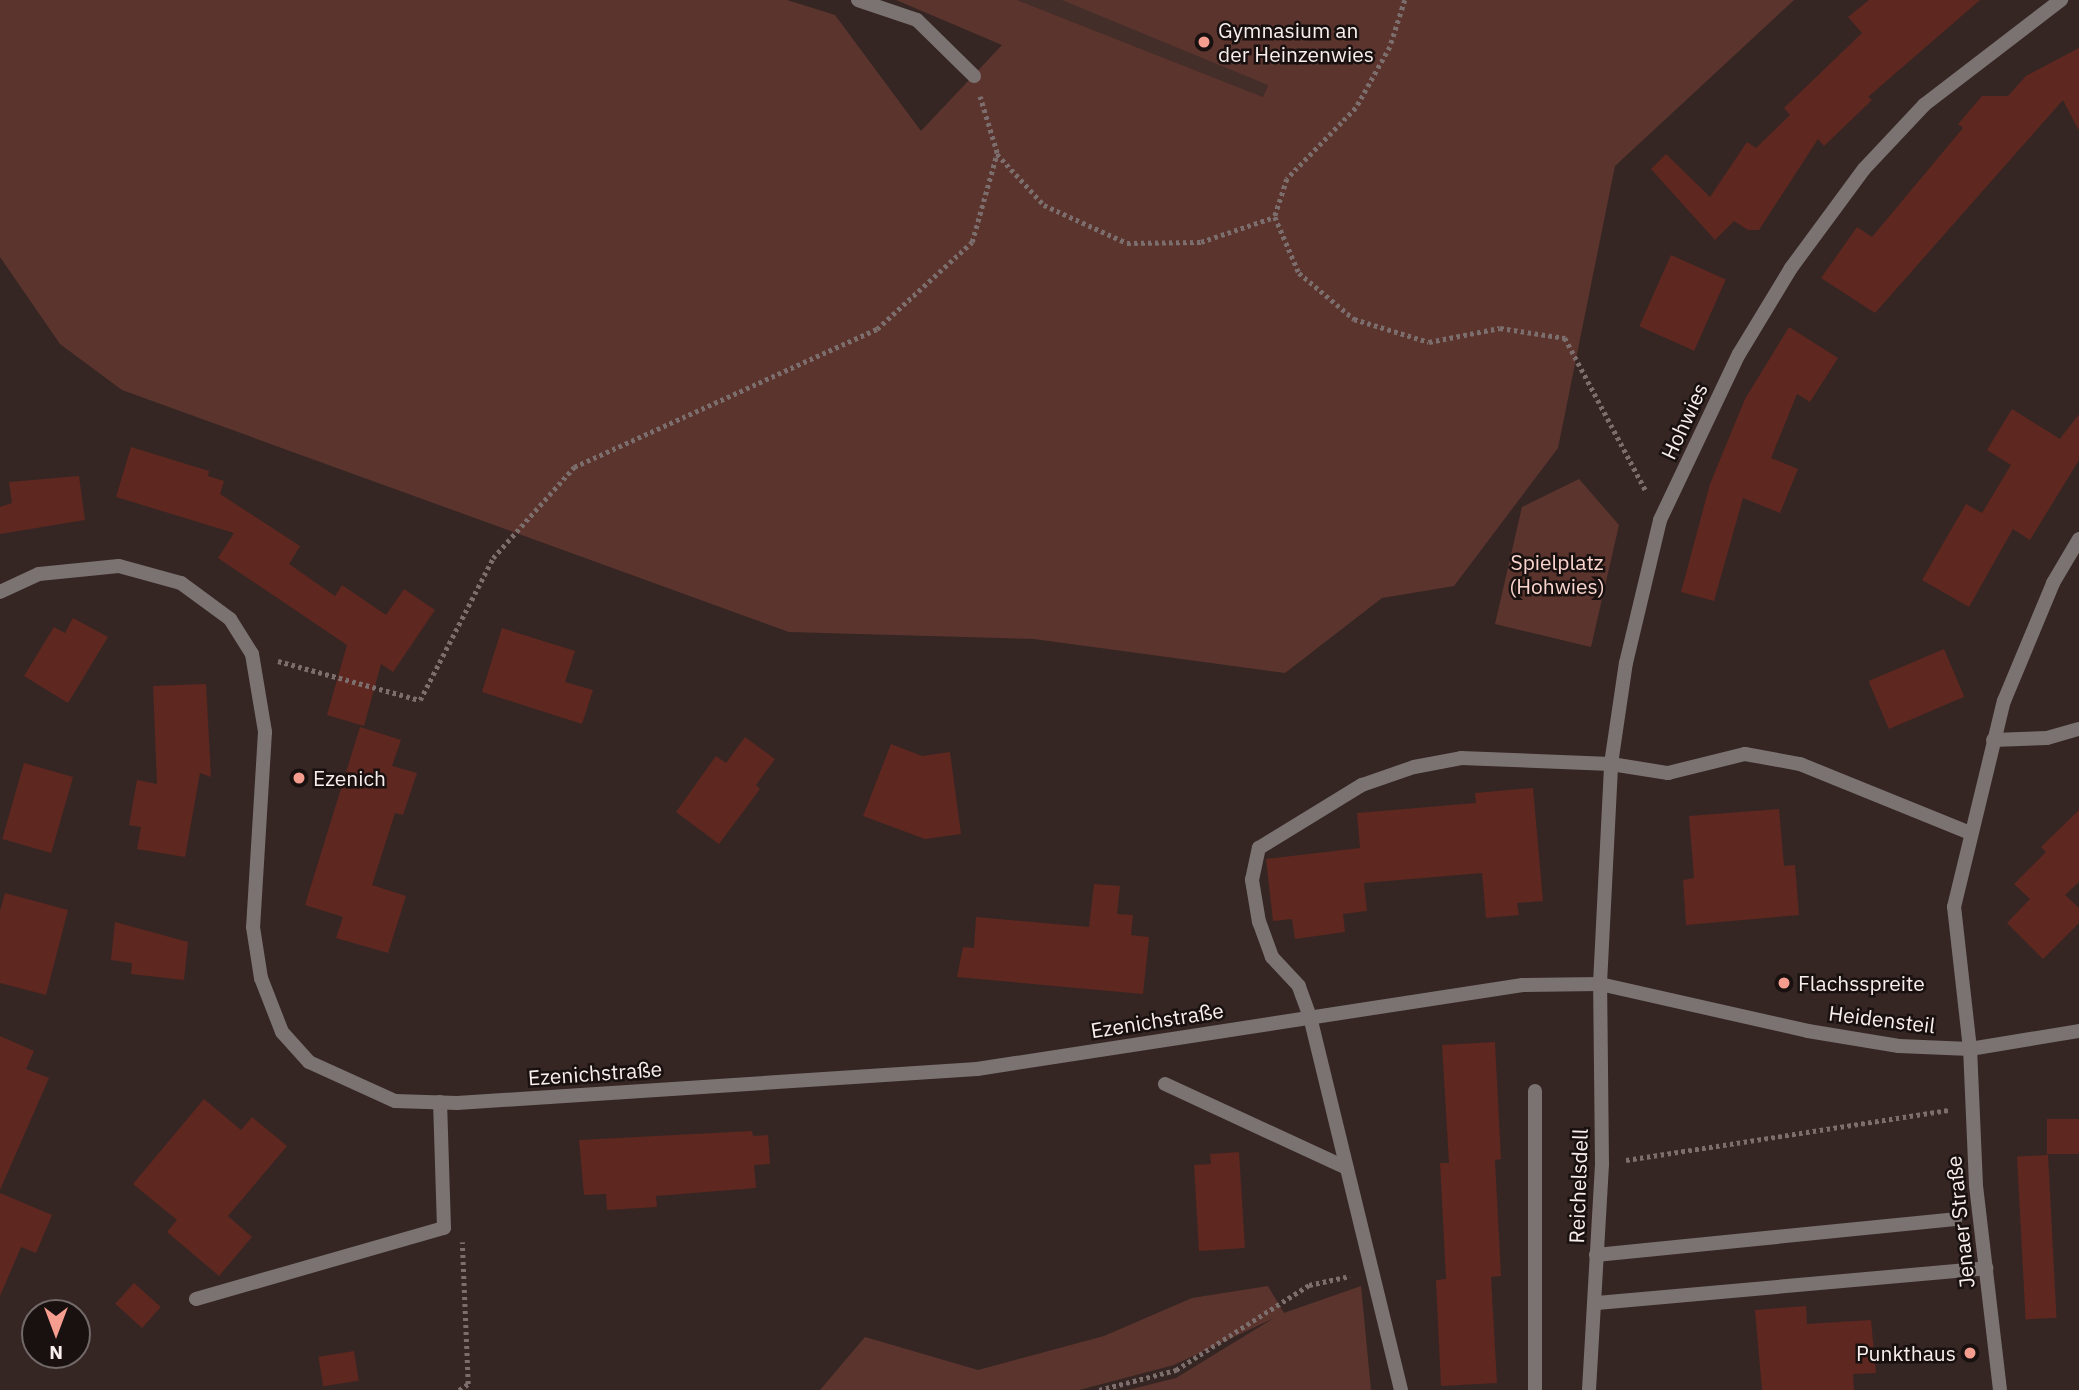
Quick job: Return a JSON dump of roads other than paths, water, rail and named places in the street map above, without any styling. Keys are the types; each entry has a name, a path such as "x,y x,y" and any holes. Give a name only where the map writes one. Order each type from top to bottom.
{"street":[{"path":"858,0 917,20 974,76"},
{"name":"Hohwies","path":"1600,984 1611,764 1626,663 1660,520 1739,354 1791,268 1864,169 1924,105 2061,0"},
{"path":"1970,1049 1954,907 1993,740 2026,642 2079,539"},
{"name":"Ezenichstraße","path":"0,592 39,574 119,566 181,583 230,619 252,654 265,732 253,927 261,978 282,1032 309,1062 356,1086 395,1101 440,1102 977,1069 1523,985 1600,984"},
{"path":"1993,740 2047,738 2079,729"},
{"path":"1401,1390 1376,1270 1347,1168 1310,1017 1299,986 1272,957 1259,922 1252,880 1259,848 1362,785 1414,766 1461,758 1611,764 1668,773 1745,754 1800,764 1970,833"},
{"name":"Heidensteil","path":"1600,984 1808,1031 1899,1046 1970,1049 2079,1031"},
{"name":"Reichelsdell","path":"1588,1390 1597,1303 1596,1255 1602,1164 1600,984"},
{"name":"Jenaer Straße","path":"1970,1049 1972,1109 2000,1390"},
{"path":"1165,1084 1347,1168"},
{"path":"1535,1091 1535,1390"},
{"path":"196,1299 444,1228 440,1102"},
{"path":"1596,1255 1955,1219"},
{"path":"1597,1303 1986,1268"}],"place":[{"name":"Gymnasium an der Heinzenwies","path":"1204,42"},
{"name":"Ezenich","path":"299,778"},
{"name":"Flachsspreite","path":"1784,983"},
{"name":"Punkthaus","path":"1970,1353"}],"park label":[{"name":"Spielplatz (Hohwies)","path":"1557,574"}]}
